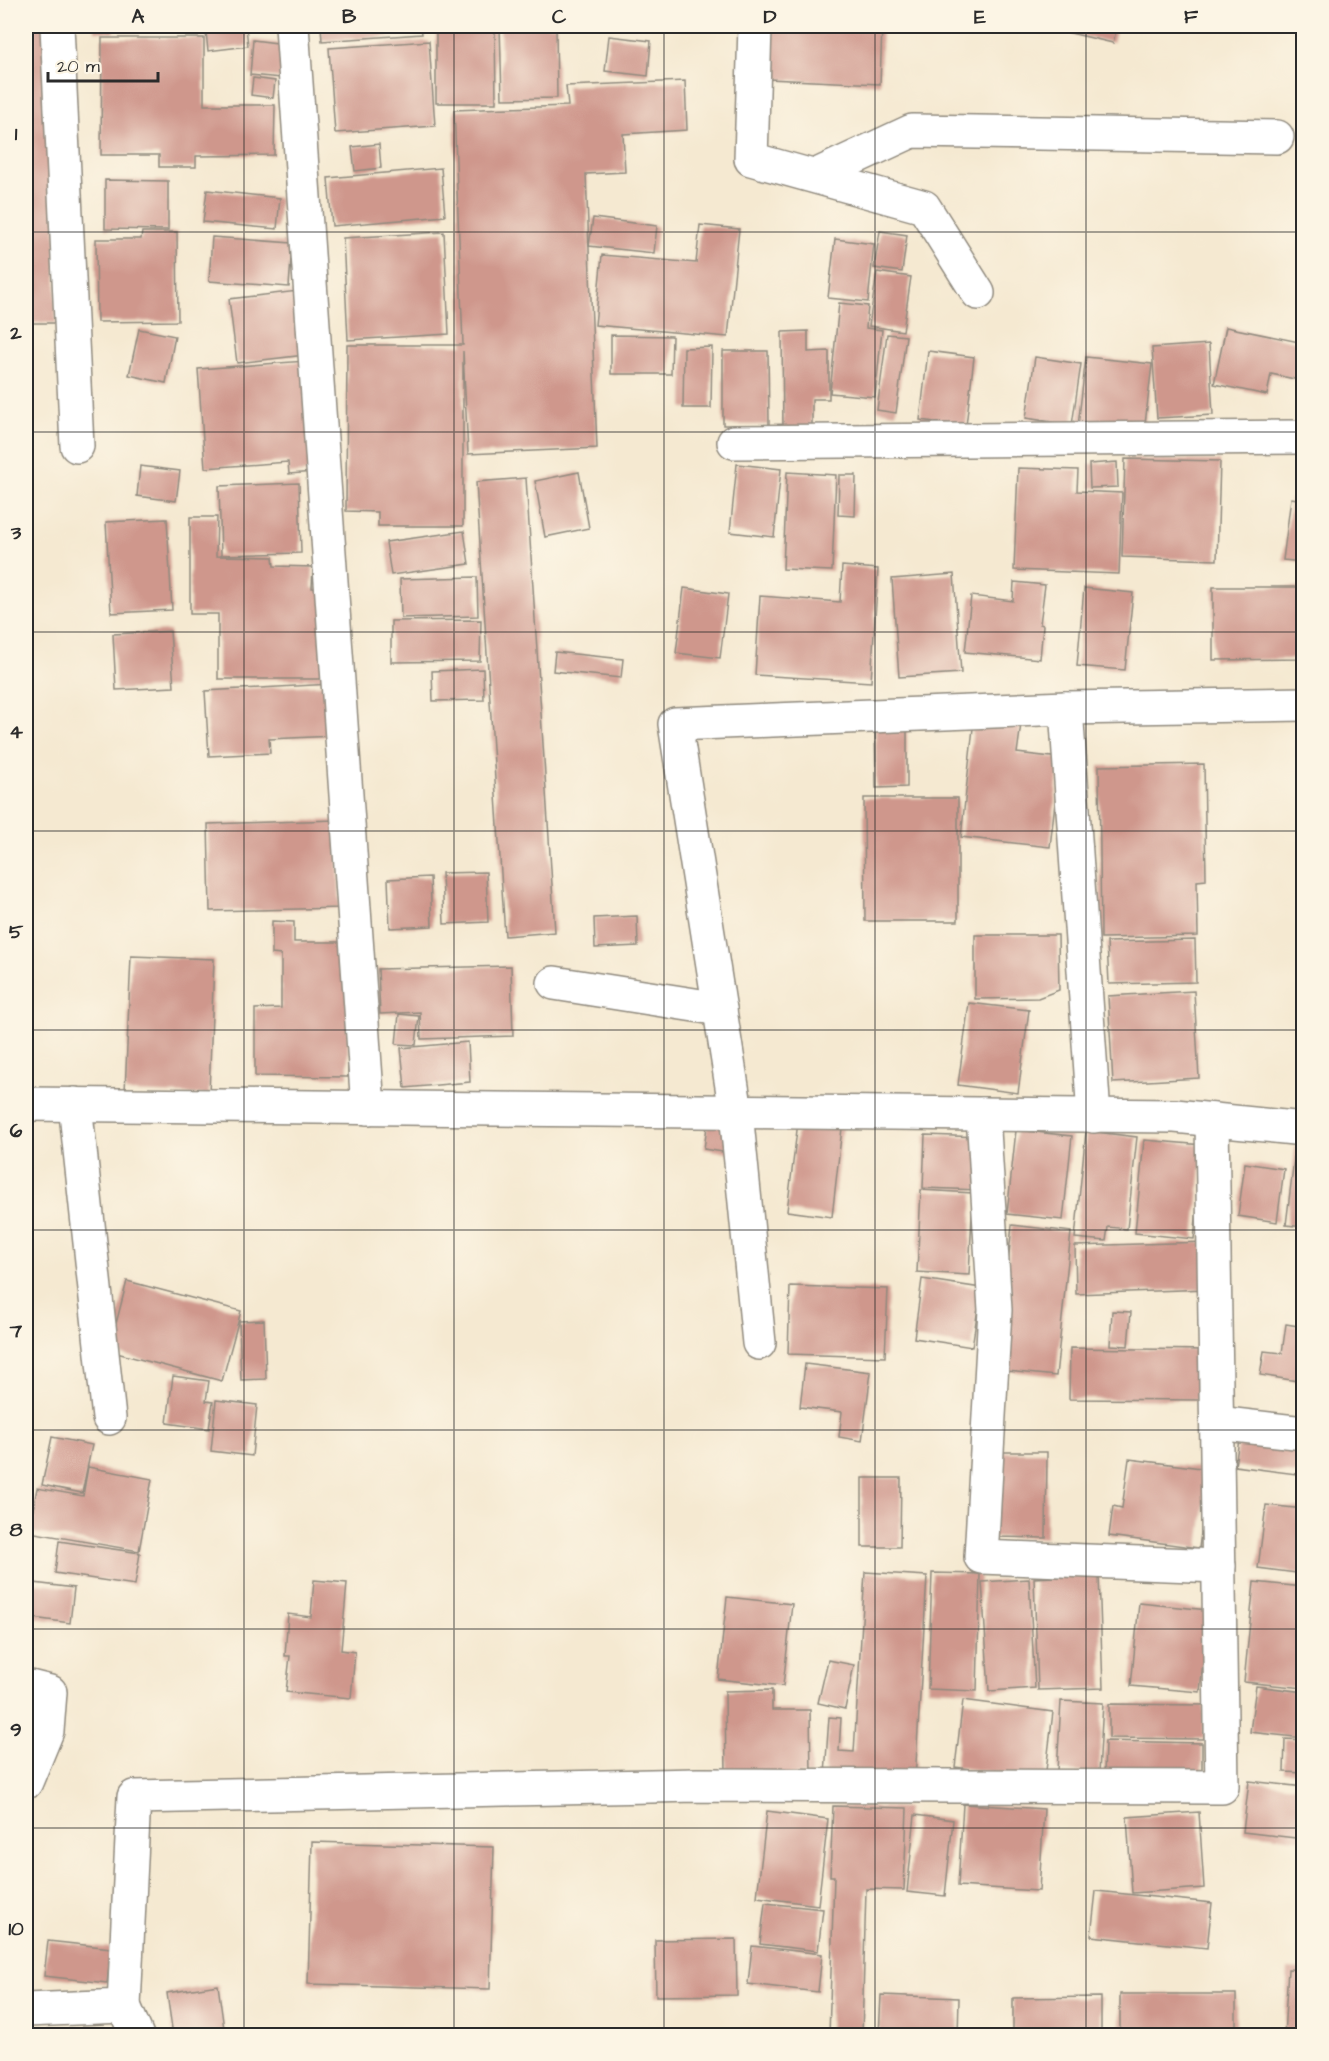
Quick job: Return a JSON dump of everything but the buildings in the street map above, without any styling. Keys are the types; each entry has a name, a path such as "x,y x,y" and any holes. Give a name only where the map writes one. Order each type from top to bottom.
{"street":[{"path":"57,26 77,446"},
{"path":"292,26 369,1108"},
{"path":"755,26 751,159 924,207 978,293"},
{"path":"815,176 912,131 1276,137"},
{"path":"734,441 1304,437"},
{"path":"759,1343 736,1112 675,724 1066,708 1304,704"},
{"path":"1066,708 1094,1116"},
{"path":"554,983 720,1009"},
{"path":"26,1104 1175,1116 1304,1128"},
{"path":"75,1104 109,1418"},
{"path":"983,1114 995,1310 981,1557 1219,1566"},
{"path":"137,2036 124,2006 134,1797 697,1785 1222,1787 1212,1120"},
{"path":"1217,1423 1304,1433"},
{"path":"26,1686 50,1692 48,1731 26,1782"},
{"path":"26,2010 124,2006"}]}
